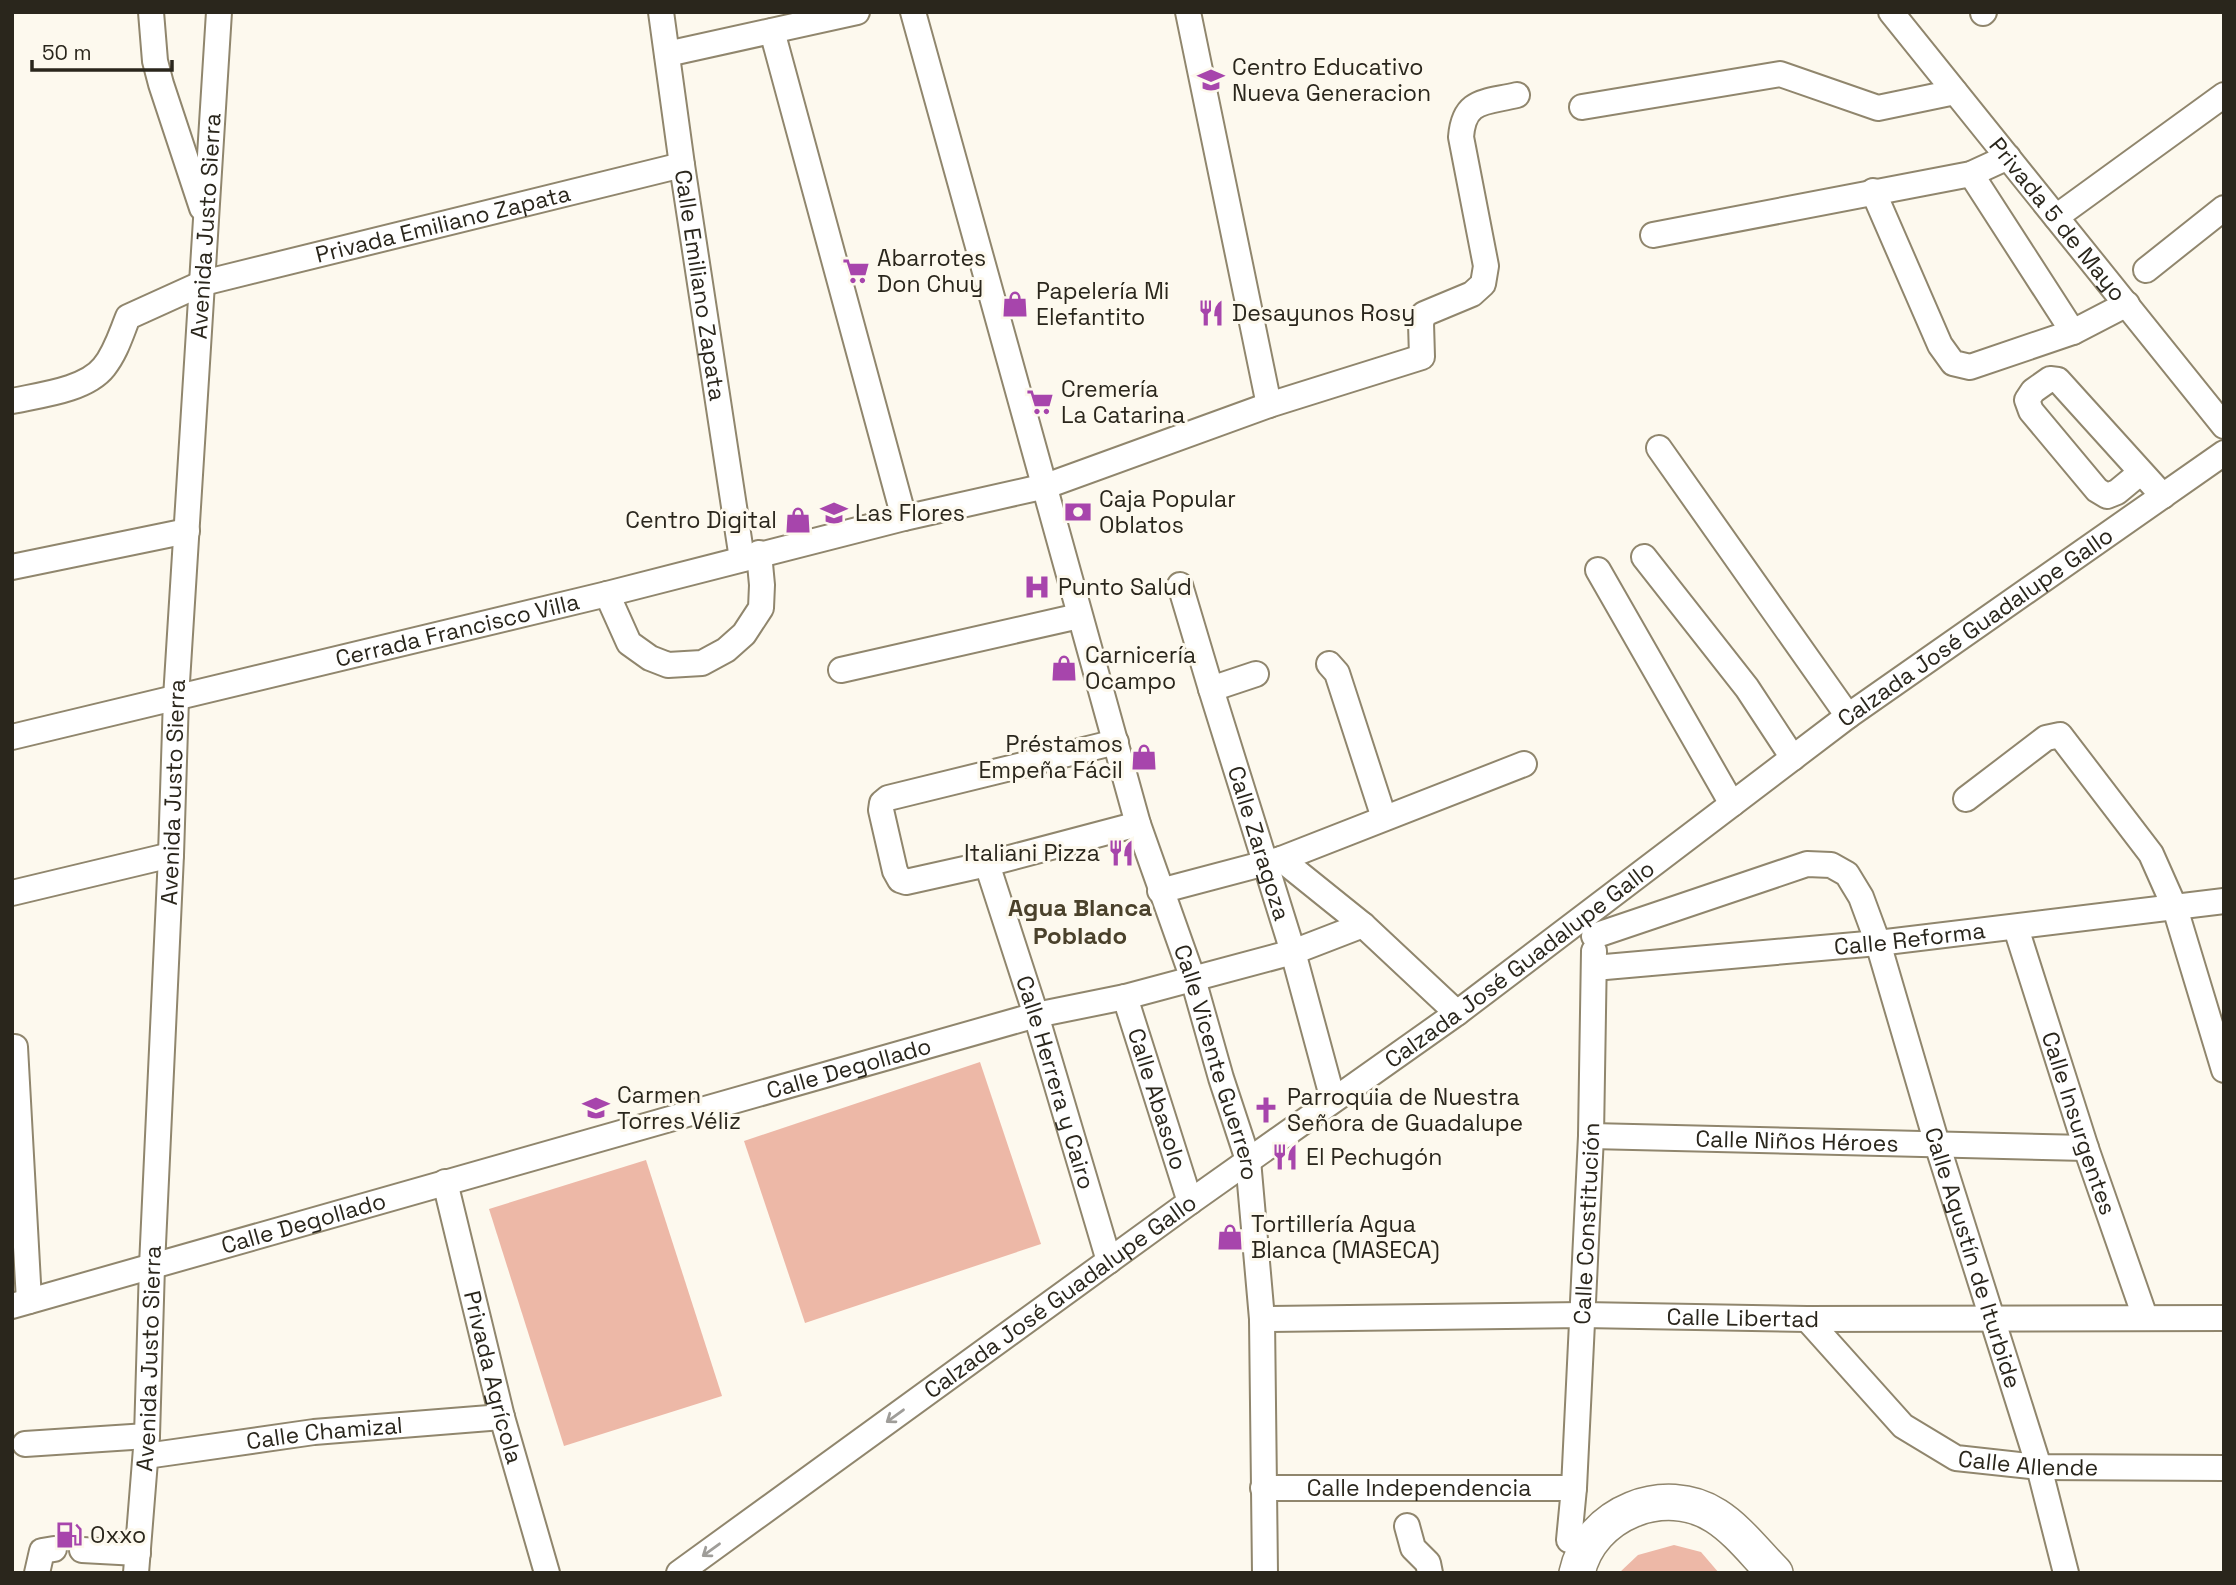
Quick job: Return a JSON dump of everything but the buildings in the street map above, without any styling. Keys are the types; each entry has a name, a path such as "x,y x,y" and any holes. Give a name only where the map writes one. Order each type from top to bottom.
{"highway":[{"path":"1573,1557 1612,1521 1637,1507 1664,1502 1690,1505 1715,1515 1775,1573"},
{"path":"1597,1573 1607,1552 1623,1537 1643,1526 1668,1521 1692,1526 1718,1539 1744,1573"}],"street":[{"path":"151,12 155,61 161,84 206,219"},
{"name":"Avenida Justo Sierra","path":"137,1563 147,1446 176,698 219,12"},
{"name":"Calle Emiliano Zapata","path":"607,594 629,643 650,658 668,665 702,663 726,650 744,634 761,608 762,585 751,556 682,165 661,12"},
{"path":"667,54 857,12"},
{"name":"Calle Vicente Guerrero","path":"913,12 1138,824 1193,979 1248,1160 1262,1319 1265,1573"},
{"path":"1188,12 1269,405"},
{"name":"Privada 5 de Mayo","path":"1891,12 2224,426"},
{"path":"772,31 904,518"},
{"path":"1582,107 1780,74 1878,108 1955,92"},
{"name":"Cerrada Francisco Villa","path":"12,737 607,594 904,518 1046,486 1269,405 1422,357 1421,323 1424,314 1472,294 1483,284 1486,266 1461,137 1462,121 1466,111 1479,104 1517,95"},
{"path":"2056,217 2224,95"},
{"path":"1653,234 1971,174 2008,158"},
{"name":"Privada Emiliano Zapata","path":"12,401 83,384 103,369 115,350 128,317 203,283 682,165"},
{"path":"1971,174 2073,332"},
{"path":"1873,191 1940,345 1953,363 1970,367 2073,332 2127,304"},
{"path":"2146,270 2224,208"},
{"path":"2140,473 2117,492 2107,496 2097,490 2031,411 2027,400 2033,391 2050,379 2058,380 2163,496"},
{"path":"1659,448 1848,716"},
{"name":"Calzada José Guadalupe Gallo","path":"679,1573 1248,1160 1457,1013 1848,716 2163,496 2221,459"},
{"path":"12,567 187,531"},
{"path":"1644,557 1746,688 1793,758"},
{"path":"1598,570 1732,804"},
{"name":"Calle Zaragoza","path":"1180,585 1211,689 1273,861 1293,952 1333,1100"},
{"path":"841,670 1079,615"},
{"path":"1329,664 1337,673 1384,818"},
{"path":"1211,689 1256,674"},
{"path":"1966,799 2046,738 2060,735 2151,854 2175,908 2224,1070"},
{"path":"1116,742 888,798 882,803 881,810 895,871 900,880 906,882 987,864 1138,824"},
{"path":"1160,891 1273,861 1524,764"},
{"path":"12,892 171,855"},
{"path":"1273,861 1363,925 1457,1013"},
{"name":"Calle Herrera y Cairo","path":"987,864 1036,1015 1109,1261"},
{"name":"Calle Agustín de Iturbide","path":"1594,936 1807,864 1831,864 1847,874 1861,897 1878,943 1937,1144 2039,1467 2066,1573"},
{"name":"Calle Reforma","path":"1594,968 1878,943 2224,901"},
{"name":"Calle Constitución","path":"1573,1557 1591,1136 1594,908"},
{"name":"Calle Degollado","path":"21,1304 1036,1015 1125,997 1293,952 1363,925"},
{"name":"Calle Insurgentes","path":"2015,928 2086,1148 2145,1317"},
{"name":"Calle Abasolo","path":"1125,997 1190,1202"},
{"path":"15,1047 21,1304"},
{"name":"Calle Niños Héroes","path":"1591,1136 2086,1148"},
{"name":"Privada Agrícola","path":"445,1182 502,1417 547,1573"},
{"name":"Calle Libertad","path":"1262,1319 1583,1315 1807,1319 2224,1318"},
{"name":"Calle Allende","path":"1807,1319 1903,1426 1956,1458 2039,1467 2224,1468"},
{"name":"Calle Chamizal","path":"25,1444 147,1446 502,1417"},
{"name":"Calle Independencia","path":"1262,1488 1574,1488"},
{"path":"1408,1526 1413,1548 1429,1563 1430,1573"},
{"path":"37,1573 42,1551 54,1549"},
{"path":"82,1550 137,1563"}],"shaded area":[{"path":"980,1062 1041,1244 805,1323 744,1141"},
{"path":"646,1160 722,1396 564,1446 489,1209"},
{"path":"1674,1545 1701,1552 1719,1573 1619,1573 1638,1555"}],"place":[{"name":"Centro Educativo Nueva Generacion","path":"1211,80"},
{"name":"Abarrotes Don Chuy","path":"856,271"},
{"name":"Papelería Mi Elefantito","path":"1015,304"},
{"name":"Desayunos Rosy","path":"1211,313"},
{"name":"Cremería La Catarina","path":"1040,402"},
{"name":"Caja Popular Oblatos","path":"1078,512"},
{"name":"Las Flores","path":"834,513"},
{"name":"Centro Digital","path":"798,520"},
{"name":"Punto Salud","path":"1037,587"},
{"name":"Carnicería Ocampo","path":"1064,668"},
{"name":"Préstamos Empeña Fácil","path":"1144,757"},
{"name":"Italiani Pizza","path":"1121,853"},
{"name":"Carmen Torres Véliz","path":"596,1108"},
{"name":"Parroquia de Nuestra Señora de Guadalupe","path":"1266,1110"},
{"name":"El Pechugón","path":"1285,1157"},
{"name":"Tortillería Agua Blanca (MASECA)","path":"1230,1237"},
{"name":"Oxxo","path":"69,1535"}],"district":[{"name":"Agua Blanca Poblado","path":"1080,921"}]}
